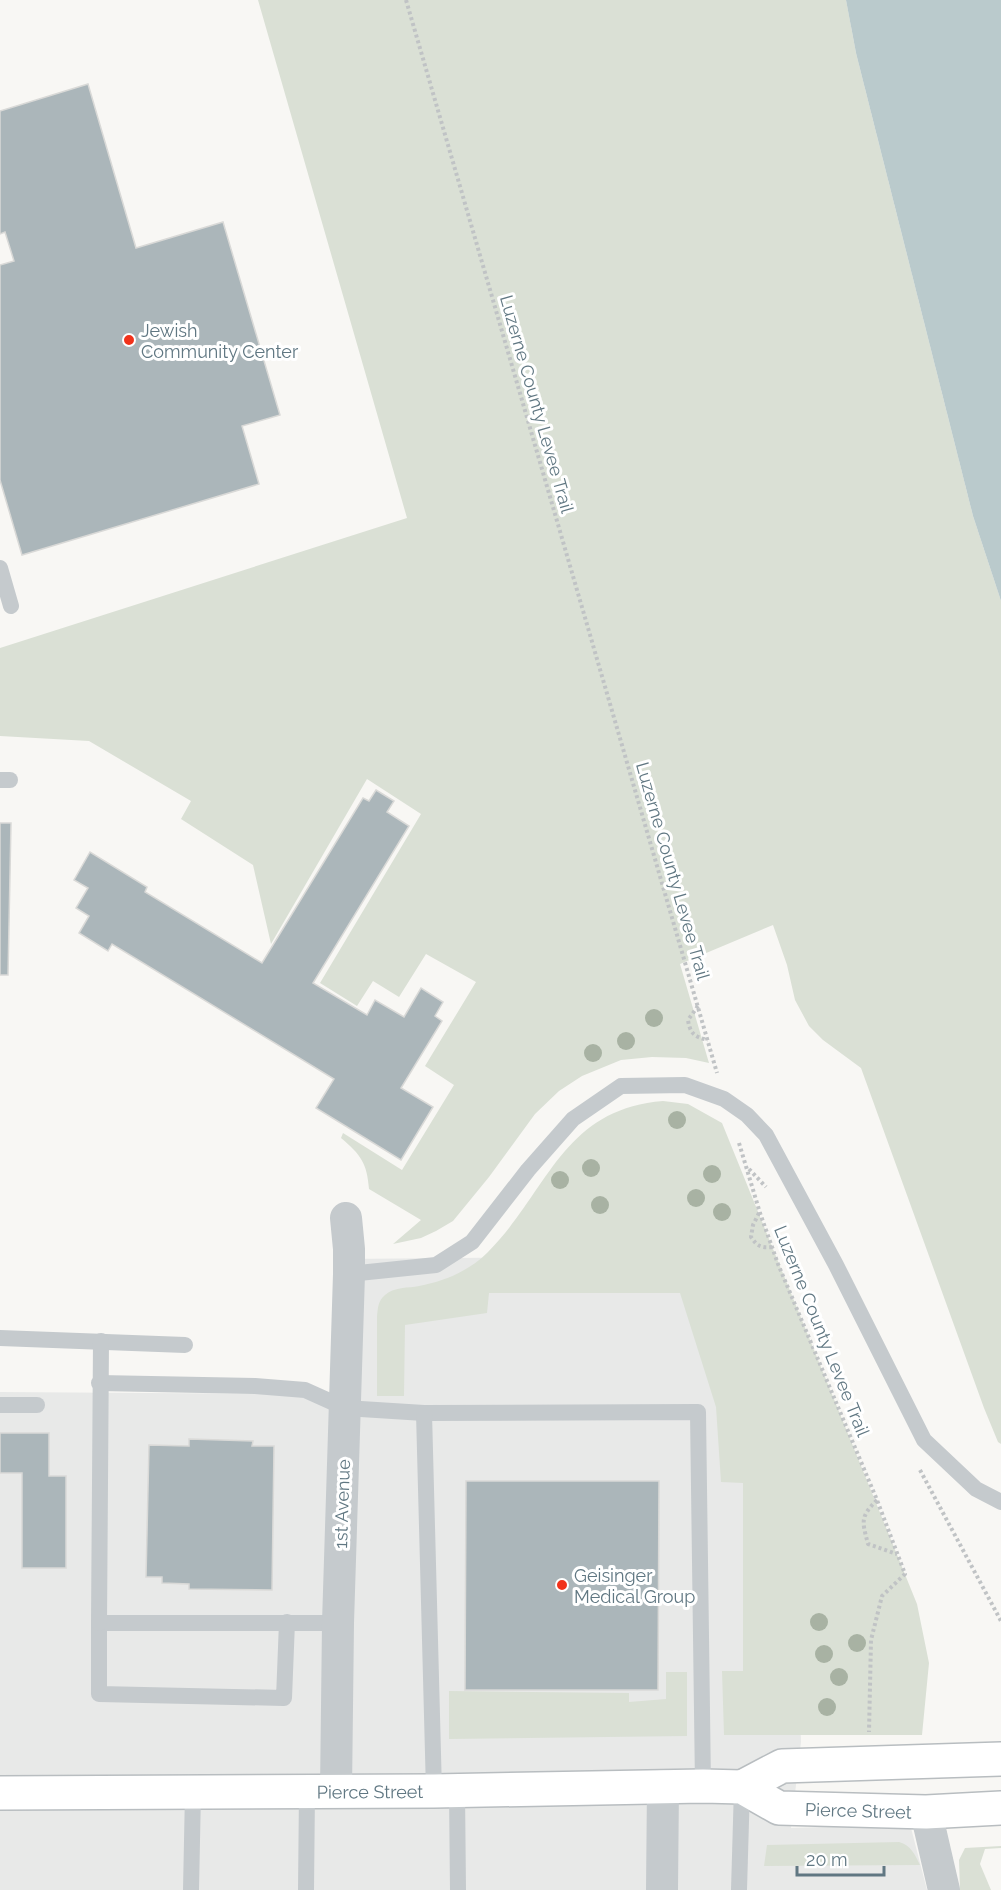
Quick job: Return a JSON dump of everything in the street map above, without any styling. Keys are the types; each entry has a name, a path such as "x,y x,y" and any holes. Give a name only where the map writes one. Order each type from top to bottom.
{"main road":[{"name":"Pierce Street","path":"742,1787 782,1766 989,1759"},
{"name":"Pierce Street","path":"0,1793 446,1791 703,1786 742,1787 779,1808 926,1812 990,1808"}],"street":[{"name":"1st Avenue","path":"321,1791 338,1623 350,1249 346,1218"},
{"path":"662,1890 663,1786"},
{"path":"926,1812 944,1890"}],"lane":[{"path":"0,568 11,606"},
{"path":"349,1274 436,1265 472,1242 528,1170 573,1119 621,1086 685,1085 724,1099 747,1115 766,1136 836,1265 924,1440 976,1488 1001,1502"},
{"path":"0,1338 185,1345"},
{"path":"100,1341 99,1694 284,1698 287,1622"},
{"path":"99,1383 255,1386 305,1390 345,1408 424,1413 698,1412 703,1786"},
{"path":"0,1405 37,1405"},
{"path":"424,1413 446,1791 458,1890"},
{"path":"99,1623 338,1623"},
{"path":"739,1890 742,1787"},
{"path":"306,1890 321,1791"},
{"path":"191,1890 193,1792"}],"path":[{"name":"Luzerne County Levee Trail","path":"406,0 699,1006 724,1099 772,1247 877,1500 905,1574 882,1596 871,1640 869,1731"},
{"path":"699,1006 688,1020 689,1029 696,1037 708,1040"},
{"path":"760,1212 753,1225 751,1237 756,1245 762,1248 772,1247"},
{"path":"877,1500 865,1513 863,1527 868,1544 897,1554"}],"shaded area":[{"path":"258,0 846,0 856,53 973,516 1001,601 1001,1444 998,1442 984,1408 861,1068 823,1040 809,1026 795,1000 787,965 773,925 680,964 709,1063 686,1058 652,1057 621,1060 582,1076 559,1091 535,1114 489,1177 453,1221 421,1238 393,1244 421,1220 369,1189 367,1172 362,1160 354,1149 341,1138 343,1133 402,1170 454,1085 425,1066 476,982 426,954 399,997 373,981 357,1006 320,983 421,814 367,779 271,944 253,865 181,819 191,801 89,741 0,736 0,648 407,518"},
{"path":"846,0 1001,0 1001,601 973,516 856,53"},
{"path":"663,1101 688,1104 722,1123 917,1604 929,1663 922,1735 724,1735 722,1671 743,1671 743,1483 721,1482 716,1407 680,1293 489,1293 487,1313 405,1325 404,1396 377,1396 377,1316 383,1297 388,1292 397,1289 429,1284 447,1278 473,1265 509,1229 560,1157 579,1136 601,1120 629,1107"},
{"path":"669,1256 797,1634 801,1742 791,1828 910,1824 927,1890 0,1890 0,1392 304,1394 338,1391 343,1259"},
{"path":"666,1672 687,1672 687,1736 449,1739 449,1691 629,1693 629,1702 666,1699"},
{"path":"899,1842 910,1848 920,1865 764,1866 767,1845"},
{"path":"1001,1846 1001,1848 985,1849 980,1864 991,1890 960,1890 959,1860 965,1848"}],"building":[{"name":"Jewish Community Center","path":"88,84 136,248 223,222 280,415 242,426 259,484 22,555 0,480 0,265 14,261 5,232 0,234 0,111"},
{"path":"376,790 394,801 387,812 409,826 313,983 367,1015 375,1000 404,1017 421,988 443,1002 435,1016 442,1021 401,1088 433,1107 401,1160 316,1108 334,1079 112,944 108,951 79,933 89,916 76,908 88,888 74,880 90,852 147,887 145,892 262,963 363,798 369,801"},
{"path":"0,823 11,823 8,975 0,975"},
{"path":"0,1433 49,1433 49,1476 66,1476 66,1568 22,1568 22,1473 0,1473"},
{"path":"189,1439 253,1441 252,1446 274,1446 272,1590 189,1589 189,1584 162,1583 162,1577 146,1577 149,1445 189,1446"},
{"name":"Geisinger Medical Group","path":"466,1481 659,1481 658,1690 465,1690"}],"place":[{"name":"Jewish Community Center","path":"129,340"},
{"name":"Geisinger Medical Group","path":"562,1585"}]}
